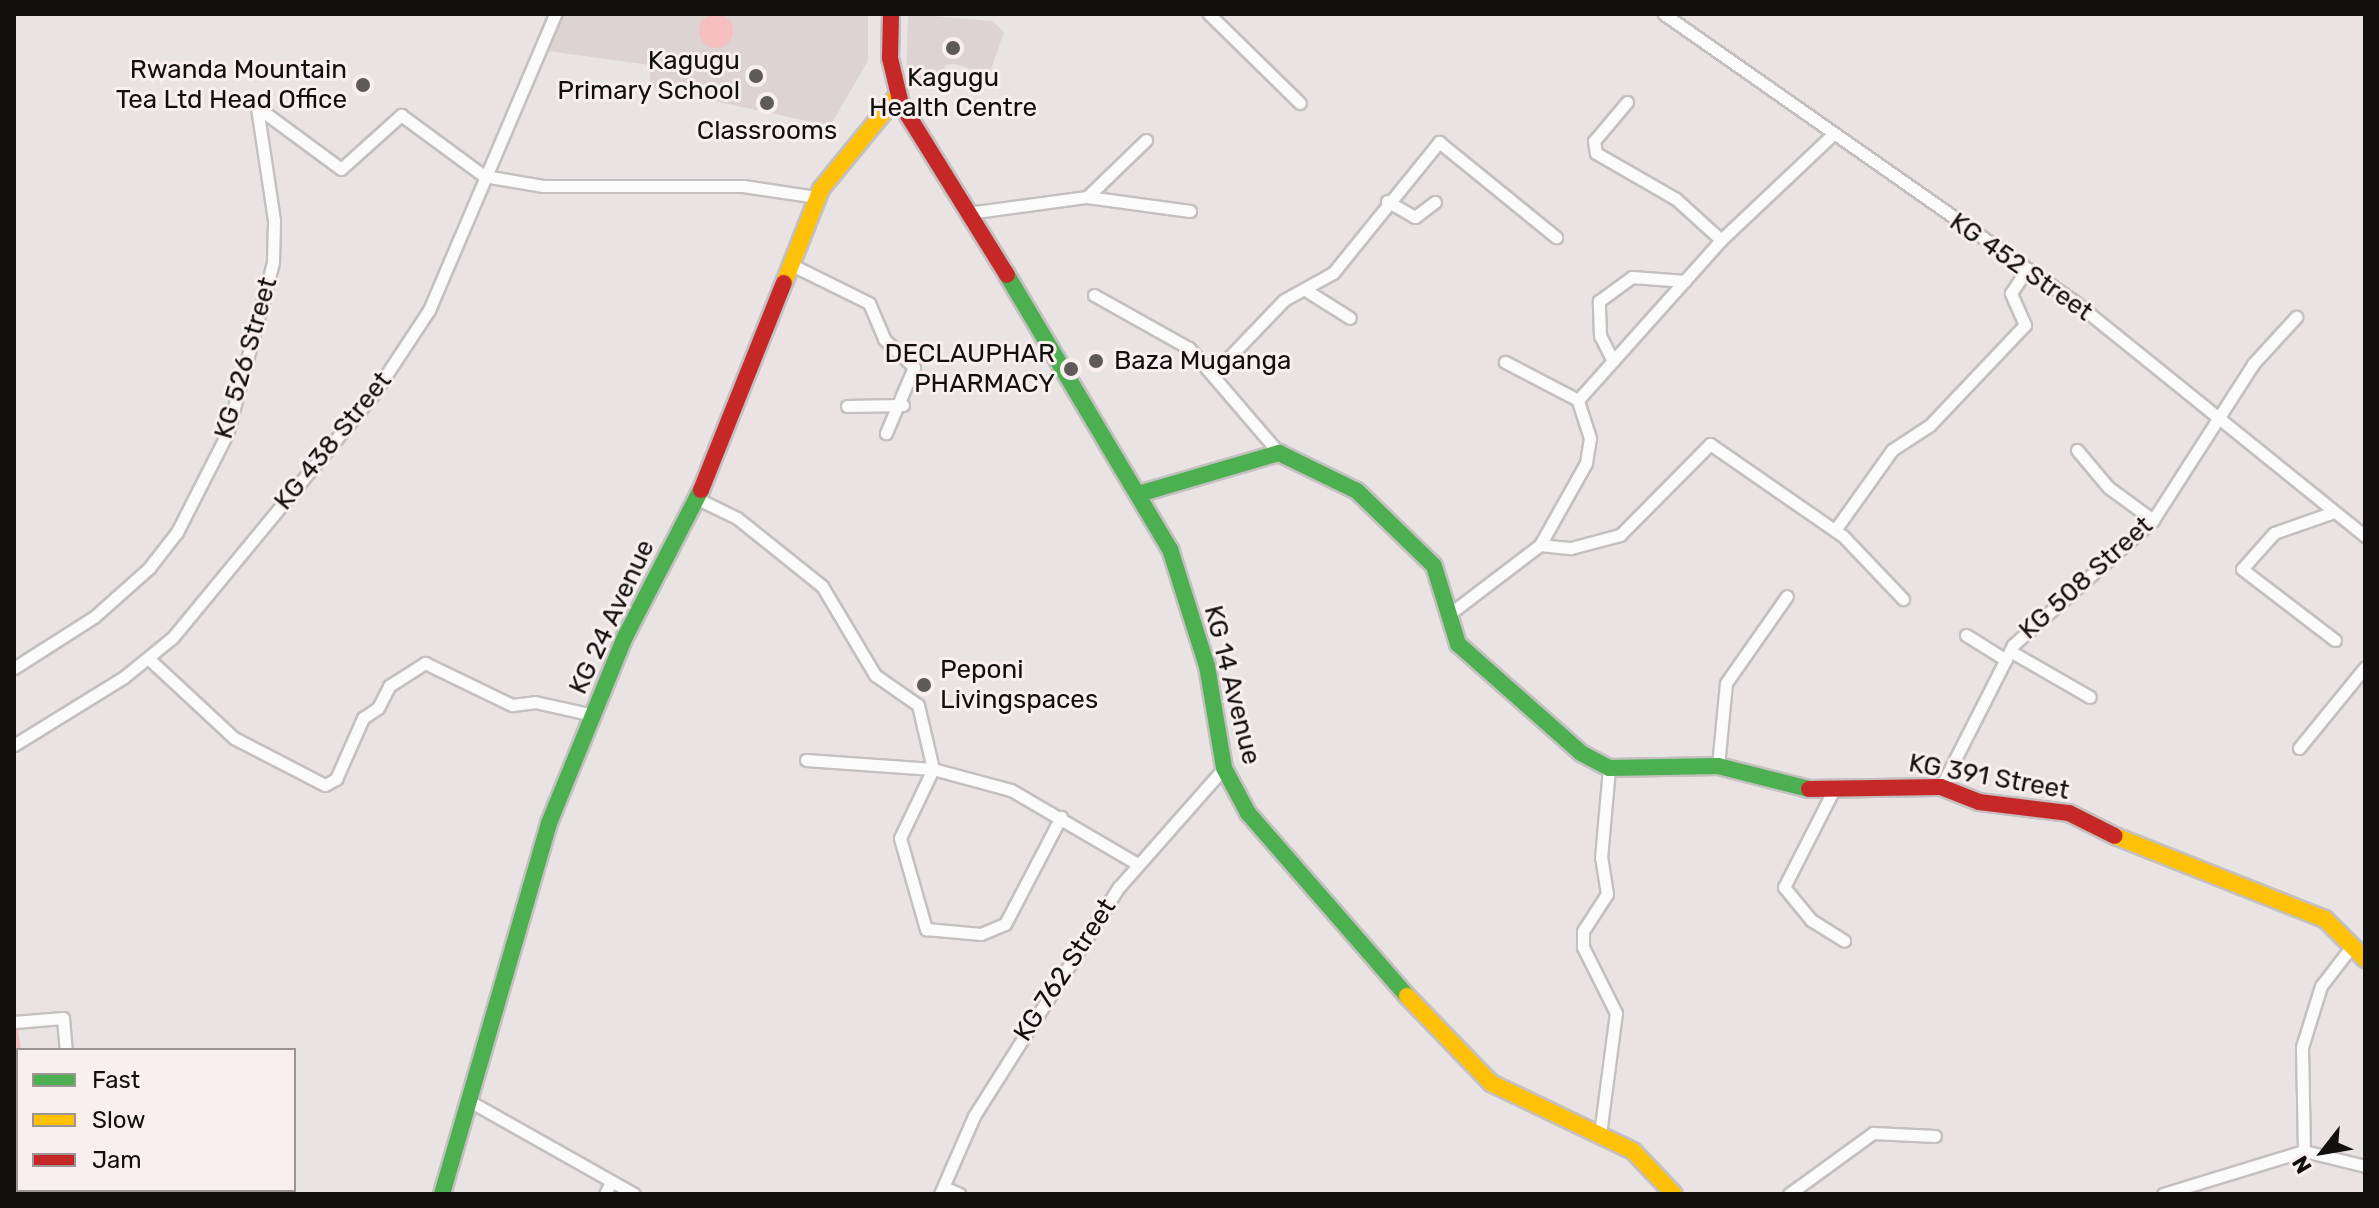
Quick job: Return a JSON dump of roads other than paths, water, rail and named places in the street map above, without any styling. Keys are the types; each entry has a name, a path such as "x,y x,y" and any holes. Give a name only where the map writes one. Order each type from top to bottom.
{"main road":[{"name":"KG 14 Avenue","path":"891,14 898,95 1142,493 1192,615 1224,768 1270,845 1347,920 1460,1056 1491,1083 1600,1134 1648,1163 1674,1194"},
{"name":"KG 24 Avenue","path":"442,1194 549,823 593,715 698,499 817,197 836,162 898,95"},
{"path":"1142,493 1279,453 1357,491 1425,552 1458,644 1581,753 1609,768"},
{"name":"KG 391 Street","path":"1609,768 1718,766 1833,791 1864,784 1941,787 1979,802 2069,813 2140,849 2325,919 2365,959"}],"street":[{"name":"KG 438 Street","path":"14,745 149,659 403,353 429,310 555,14"},
{"path":"1209,14 1300,103"},
{"name":"KG 452 Street","path":"1664,14 2026,271 2217,417 2331,513 2365,536"},
{"path":"1627,102 1594,141 1596,153 1676,199 1721,240"},
{"name":"KG 526 Street","path":"14,668 94,617 149,568 177,532 227,434 273,262 274,220 257,107 341,169 401,115 484,176"},
{"path":"1578,400 1721,240 1833,134"},
{"path":"1087,197 1146,140"},
{"path":"1214,373 1304,289 1333,273 1387,201 1445,143 1556,237"},
{"path":"484,176 543,186 743,186 817,197"},
{"path":"968,213 1087,197 1190,211"},
{"path":"1387,201 1415,217 1435,202"},
{"path":"792,265 869,303 884,339 914,367 903,405 886,433"},
{"path":"1835,530 1892,450 1930,425 2025,325 2011,293 2026,271"},
{"path":"1613,361 1600,336 1599,301 1632,277 1685,281"},
{"path":"1304,289 1350,318"},
{"path":"1094,295 1189,348 1214,373 1279,453"},
{"name":"KG 508 Street","path":"1941,787 2008,656 2153,520 2217,417 2296,317"},
{"path":"1448,615 1540,545 1586,463 1590,438 1578,400 1505,362"},
{"path":"847,406 903,405"},
{"path":"1540,545 1571,548 1620,535 1706,443 1835,530 1903,599"},
{"path":"2077,450 2108,487 2153,520"},
{"path":"698,499 763,536 822,586 875,675 918,705 933,769 900,838 926,929 981,934 1005,924 1061,817"},
{"path":"2331,513 2274,533 2242,569 2335,640"},
{"path":"1718,766 1726,683 1787,596"},
{"path":"1966,635 2090,697"},
{"path":"149,659 234,738 325,785 336,779 363,718 378,708 389,686 425,663 512,705 593,715"},
{"path":"2299,748 2365,667"},
{"path":"806,760 933,769 1011,790 1136,863"},
{"name":"KG 762 Street","path":"942,1190 974,1116 1136,863 1224,768"},
{"path":"1600,1134 1616,1013 1583,947 1583,931 1607,894 1601,858 1609,768"},
{"path":"1833,791 1784,887 1811,920 1844,941"},
{"path":"2304,1151 2302,1047 2321,986 2352,946"},
{"path":"14,1022 63,1018 66,1048"},
{"path":"471,1102 634,1194"},
{"path":"1789,1194 1873,1133 1935,1136"},
{"path":"2163,1194 2304,1151 2365,1166"},
{"path":"605,1194 611,1182"},
{"path":"942,1190 960,1194"},
{"path":"53,1194 73,1193"}],"place":[{"name":"Kagugu Health Centre","path":"953,48"},
{"name":"Kagugu Primary School","path":"756,76"},
{"name":"Rwanda Mountain Tea Ltd Head Office","path":"363,85"},
{"name":"Classrooms","path":"767,103"},
{"name":"Baza Muganga","path":"1096,361"},
{"name":"DECLAUPHAR PHARMACY","path":"1071,369"},
{"name":"Peponi Livingspaces","path":"924,685"}]}
